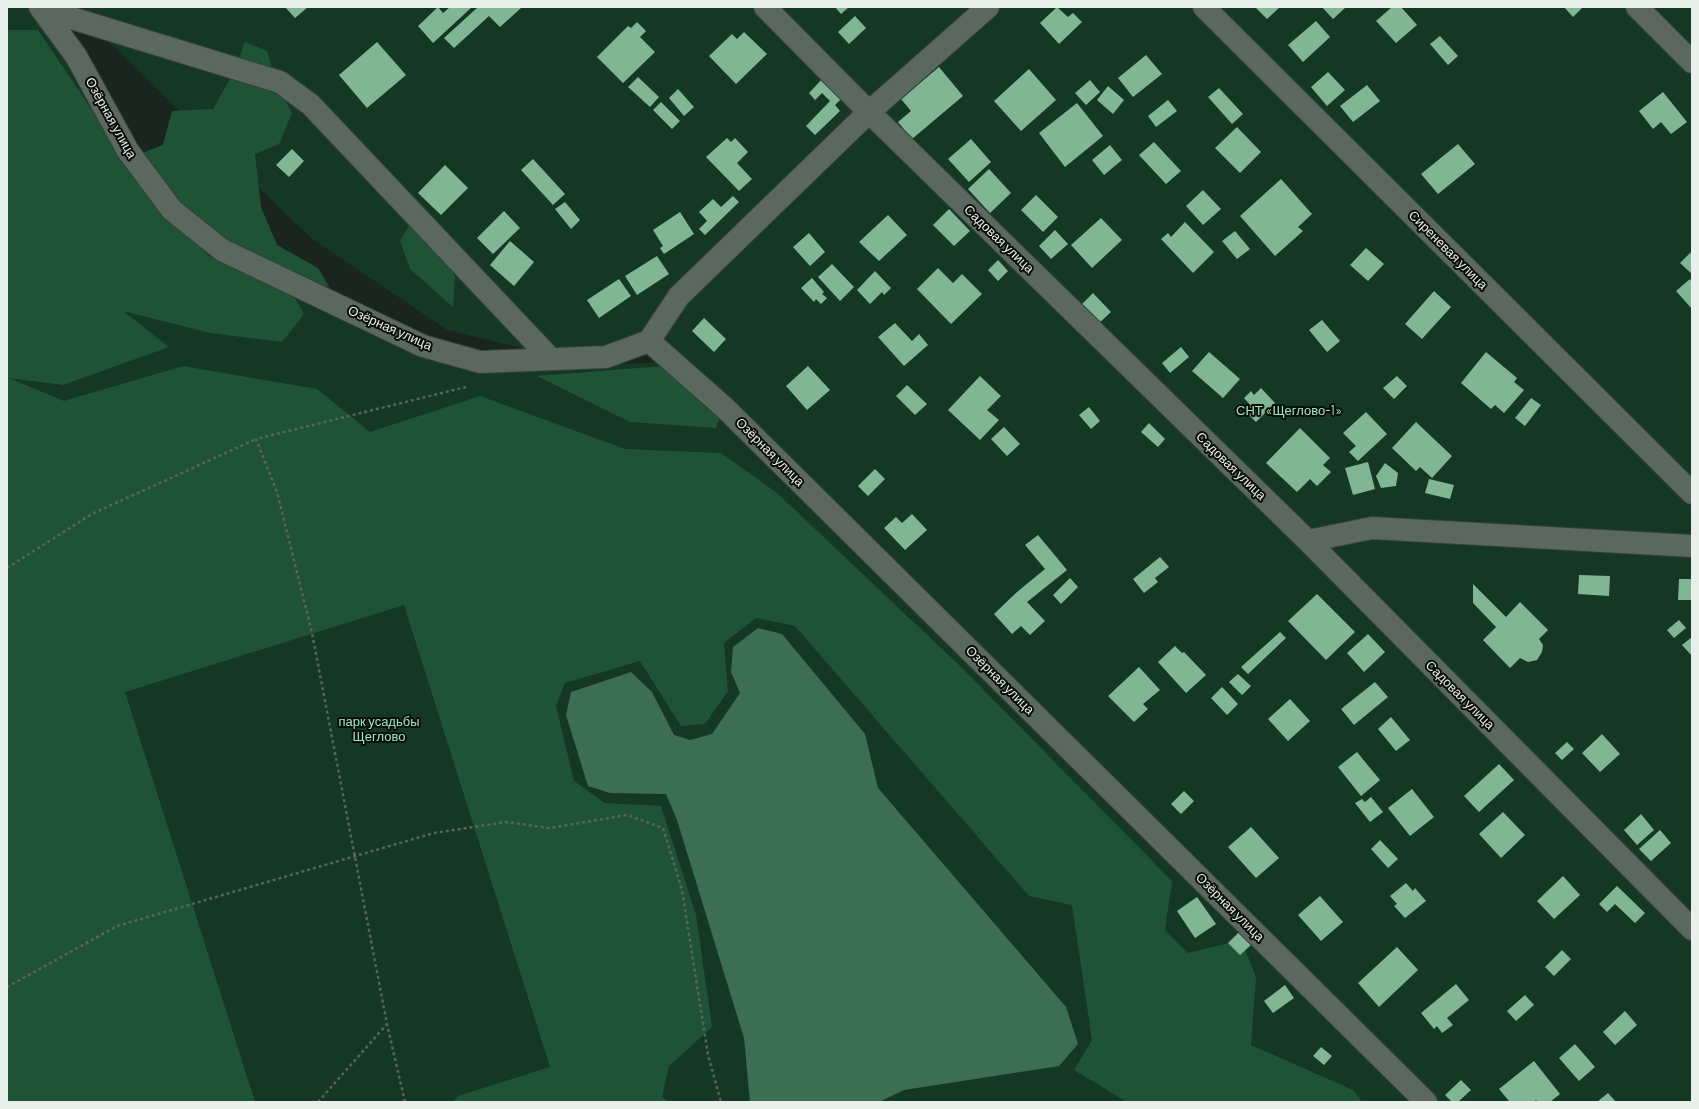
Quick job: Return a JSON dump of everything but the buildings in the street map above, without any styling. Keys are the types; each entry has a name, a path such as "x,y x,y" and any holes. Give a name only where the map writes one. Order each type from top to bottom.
{"street":[{"name":"Садовая улица","path":"765,7 869,112 1308,541 1692,929"},
{"path":"650,341 679,296 869,112 988,7"},
{"name":"Сиреневая улица","path":"1204,7 1692,494"},
{"path":"1637,7 1692,62"},
{"path":"41,8 280,82 311,105 551,359"},
{"name":"Озёрная улица","path":"41,8 76,56 128,151 172,210 222,250 423,346 480,362 606,357 650,341 726,409 1426,1102"},
{"path":"1308,541 1372,528 1692,546"}],"path":[{"path":"7,568 92,514 256,438 470,386"},
{"path":"256,438 277,492 312,632 387,1024 405,1102"},
{"path":"7,987 117,926 434,833 506,822 549,828 627,815 663,828 682,890 708,1055 721,1102"},
{"path":"318,1102 387,1024"}],"green space":[{"path":"7,7 28,7 38,17 167,218 479,372 660,362 637,349 522,348 447,330 311,238 111,44 81,7 1692,7 1692,1102 7,1102"}],"shaded area":[{"path":"7,30 38,30 142,184 209,256 284,278 304,314 282,342 210,333 123,311 169,347 63,385 9,378 64,401 183,366 317,389 370,432 480,396 625,449 721,453 777,493 959,665 1172,881 1165,930 1188,953 1241,940 1256,977 1251,1045 1353,1090 1362,1102 1127,1102 1074,1070 1092,1040 1072,905 1029,896 795,626 756,618 724,643 728,691 705,724 681,726 640,661 565,683 556,706 574,781 605,803 661,806 696,915 712,1027 669,1066 662,1097 669,1102 453,1102 458,1096 550,1067 404,605 125,692 255,1102 7,1102"},
{"path":"245,42 267,51 278,87 292,113 279,144 255,154 261,207 277,245 318,268 330,288 235,248 185,208 137,155 163,145 172,111 213,109 235,70"},
{"path":"411,222 436,242 455,276 453,307 410,269 400,241"},
{"path":"664,366 721,413 716,428 630,422 537,376"},
{"path":"758,628 782,634 865,734 878,788 1066,1007 1078,1044 1059,1066 904,1090 879,1102 750,1102 744,1038 677,820 666,794 610,793 588,786 566,715 571,692 631,672 652,692 674,735 690,740 712,734 740,693 731,672 733,647"}],"park label":[{"name":"СНТ «Щеглово-1»","path":"1289,411"},
{"name":"парк усадьбы Щеглово","path":"379,730"}]}
